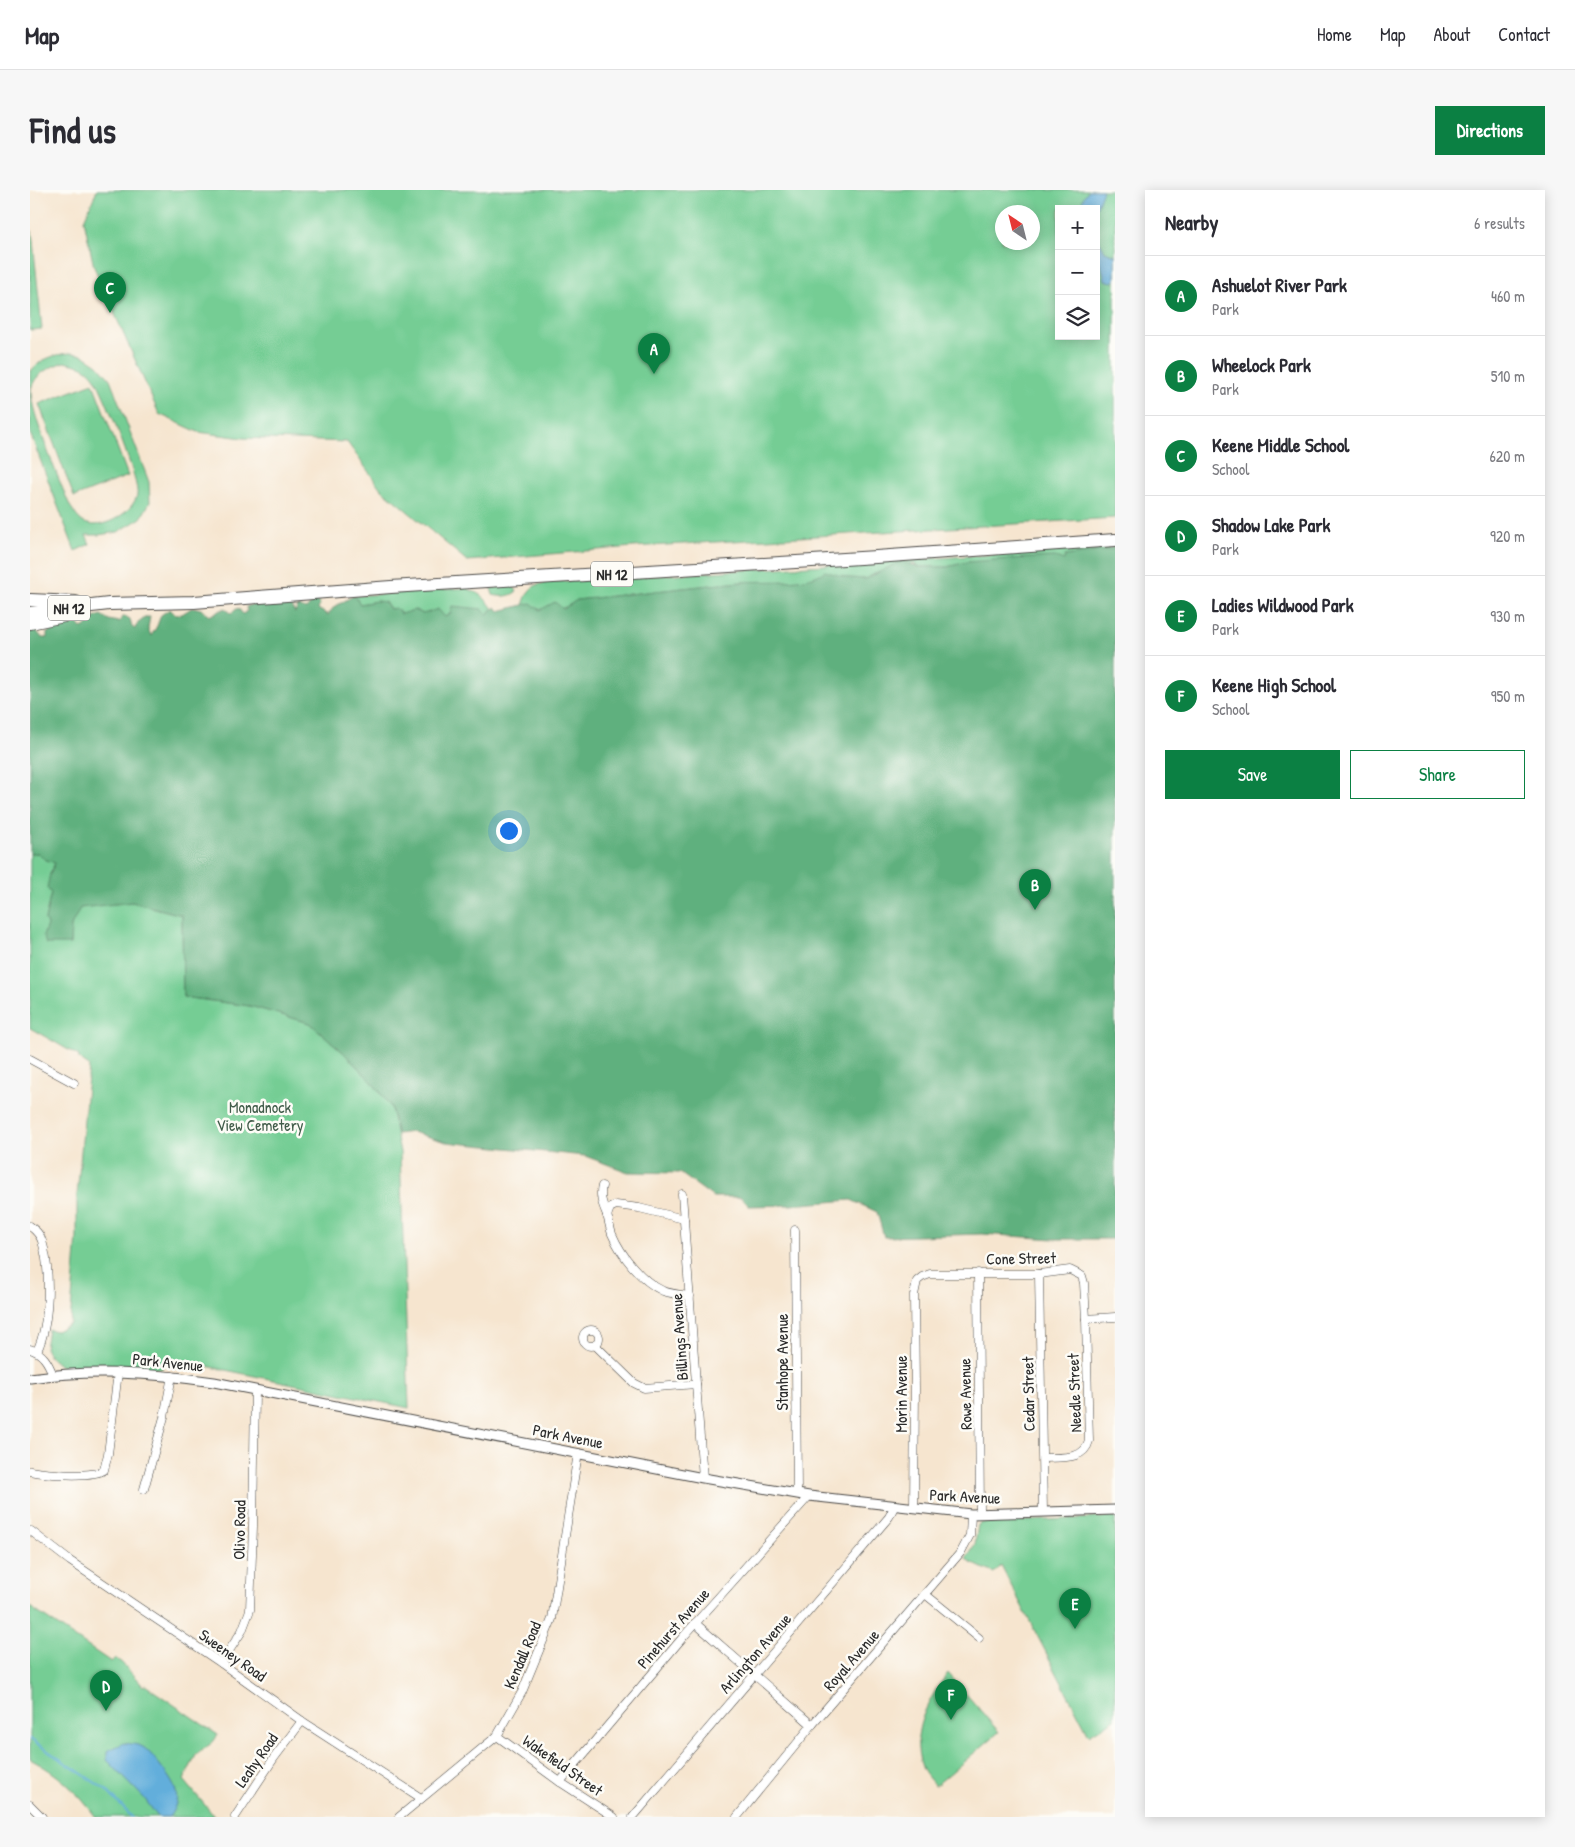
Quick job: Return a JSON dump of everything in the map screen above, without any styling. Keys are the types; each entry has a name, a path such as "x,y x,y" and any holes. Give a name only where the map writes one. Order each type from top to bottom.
{"highway":[{"name":"NH 12","path":"30,613 108,604 194,602 391,587 1115,540"},
{"path":"30,600 108,604"},
{"path":"30,623 75,614 108,604"}],"street":[{"path":"30,1059 74,1083"},
{"path":"602,1186 600,1192 601,1202 616,1244 624,1257 634,1268 661,1290 690,1296"},
{"name":"Billings Avenue","path":"682,1194 703,1478"},
{"path":"607,1216 610,1208 616,1204 684,1219"},
{"path":"30,1226 39,1234 42,1240 48,1274 42,1341 33,1350 44,1357 53,1375"},
{"name":"Stanhope Avenue","path":"795,1230 797,1494"},
{"name":"Cone Street","path":"917,1281 922,1276 930,1274 1039,1274 1070,1270 1082,1276 1084,1282 1086,1319"},
{"name":"Rowe Avenue","path":"975,1514 978,1273"},
{"name":"Cedar Street","path":"1039,1274 1043,1512"},
{"name":"Morin Avenue","path":"914,1508 914,1295 917,1281"},
{"path":"1086,1319 1115,1317"},
{"name":"Needle Street","path":"1043,1458 1079,1455 1088,1447 1086,1319"},
{"path":"595,1346 634,1383 644,1388 696,1384"},
{"path":"30,1471 40,1474 86,1474 99,1473 104,1470 108,1454 118,1372"},
{"name":"Park Avenue","path":"30,1378 118,1372 172,1376 255,1390 703,1478 809,1496 975,1514 1115,1510"},
{"path":"144,1489 164,1417 172,1376"},
{"name":"Olivo Road","path":"221,1663 242,1631 250,1610 255,1390"},
{"name":"Kendall Road","path":"399,1817 497,1736 522,1692 552,1618 578,1453"},
{"name":"Pinehurst Avenue","path":"560,1782 695,1623 809,1496"},
{"name":"Arlington Avenue","path":"633,1817 889,1517 895,1505"},
{"name":"Royal Avenue","path":"737,1817 812,1725 926,1594 966,1544 975,1514"},
{"name":"Sweeney Road","path":"32,1531 70,1561 221,1663 302,1721 421,1798"},
{"path":"926,1594 979,1638"},
{"path":"695,1623 812,1725"},
{"name":"Leahy Road","path":"235,1817 274,1758 302,1721"},
{"name":"Wakefield Street","path":"497,1736 560,1782 614,1817"},
{"path":"30,1805 42,1817"}],"green space":[{"path":"97,190 1115,190 1115,518 633,547 467,561 381,489 347,442 243,438 198,432 159,414 94,267 84,220"},
{"path":"30,231 32,231 42,329 30,330"},
{"path":"65,354 83,355 98,365 110,379 149,482 150,502 141,518 118,532 86,535 90,544 75,551 30,433 30,372 43,361","holes":["64,362 84,368 96,380 122,440 137,487 137,495 130,507 110,522 95,525 85,523 70,506 35,414 31,390 35,380 43,372"]},
{"path":"93,383 128,476 74,497 39,404"},
{"path":"1115,547 1115,549 1066,556 1064,560 967,562 947,567 919,567 913,563 874,574 866,579 848,578 825,572 797,581 742,582 577,600 564,608 551,610 523,605 527,594 532,588 539,584 551,582"},
{"path":"1115,549 1115,1239 1054,1239 982,1234 884,1237 877,1212 851,1200 749,1206 741,1197 713,1197 680,1173 628,1172 585,1156 446,1142 412,1132 397,1134 391,1107 372,1082 343,1052 310,1023 250,1006 183,997 182,915 132,902 80,908 71,926 70,944 46,944 43,936 47,925 45,920 51,893 47,888 55,863 44,859 38,853 30,854 30,632 32,632 33,626 42,638 47,638 47,633 56,627 77,622 82,628 89,625 89,620 101,615 109,620 119,622 124,616 130,619 132,627 135,629 137,624 146,617 150,617 148,628 151,636 161,615 170,609 176,615 182,614 193,607 201,609 209,616 225,608 231,613 238,608 243,614 247,611 246,607 259,601 267,604 286,602 291,605 295,613 298,606 306,609 315,599 320,605 318,609 328,615 334,607 353,596 360,604 377,601 385,602 390,609 396,608 401,614 415,610 423,614 438,609 445,617 450,614 452,606 482,609 487,614 496,607 499,611 531,603 540,610 555,602 563,609 577,600 742,582 797,580 825,571 848,578 866,579 901,561 919,567 947,567 967,562 1008,559 1055,557 1064,560 1065,556"},
{"path":"513,586 517,591 505,596 493,595 491,588"},
{"path":"465,588 481,596 493,609 487,614 450,614 445,617 432,612 423,614 415,610 401,614 377,601 359,604 353,596"},
{"name":"Monadnock View Cemetery","path":"38,853 44,859 55,863 50,874 51,893 45,920 47,925 44,936 70,944 71,926 79,908 132,902 182,915 183,997 250,1006 310,1023 343,1052 372,1082 391,1107 400,1152 409,1408 206,1366 163,1364 162,1369 100,1366 66,1368 59,1365 49,1356 45,1348 48,1329 56,1331 70,1324 77,1237 77,1195 89,1066 79,1059 79,1056 30,1028 30,854"},
{"path":"1115,1517 1115,1719 1089,1735 1001,1566 994,1573 966,1559 975,1544 978,1525 981,1523"},
{"path":"30,1607 111,1662 115,1658 143,1686 145,1685 218,1735 213,1742 196,1755 184,1780 215,1817 96,1817 66,1784 50,1771 30,1759"},
{"path":"948,1673 999,1732 935,1786 923,1770 919,1754 919,1729 928,1705"}],"water":[{"path":"1089,190 1103,190 1097,205 1081,205 1084,196"},
{"path":"1100,242 1105,251 1115,255 1115,280 1112,282 1105,280 1101,264"},
{"path":"124,1743 143,1747 156,1760 173,1784 177,1796 174,1809 169,1817 158,1817 144,1798 107,1760 107,1751"}],"waterway":[{"path":"30,1739 106,1790 132,1817"}],"place":[{"name":"Keene Middle School","path":"110,313"},
{"name":"Ashuelot River Park","path":"654,374"},
{"name":"Wheelock Park","path":"1035,910"},
{"name":"Ladies Wildwood Park","path":"1075,1629"},
{"name":"Shadow Lake Park","path":"106,1711"},
{"name":"Keene High School","path":"951,1720"}]}
